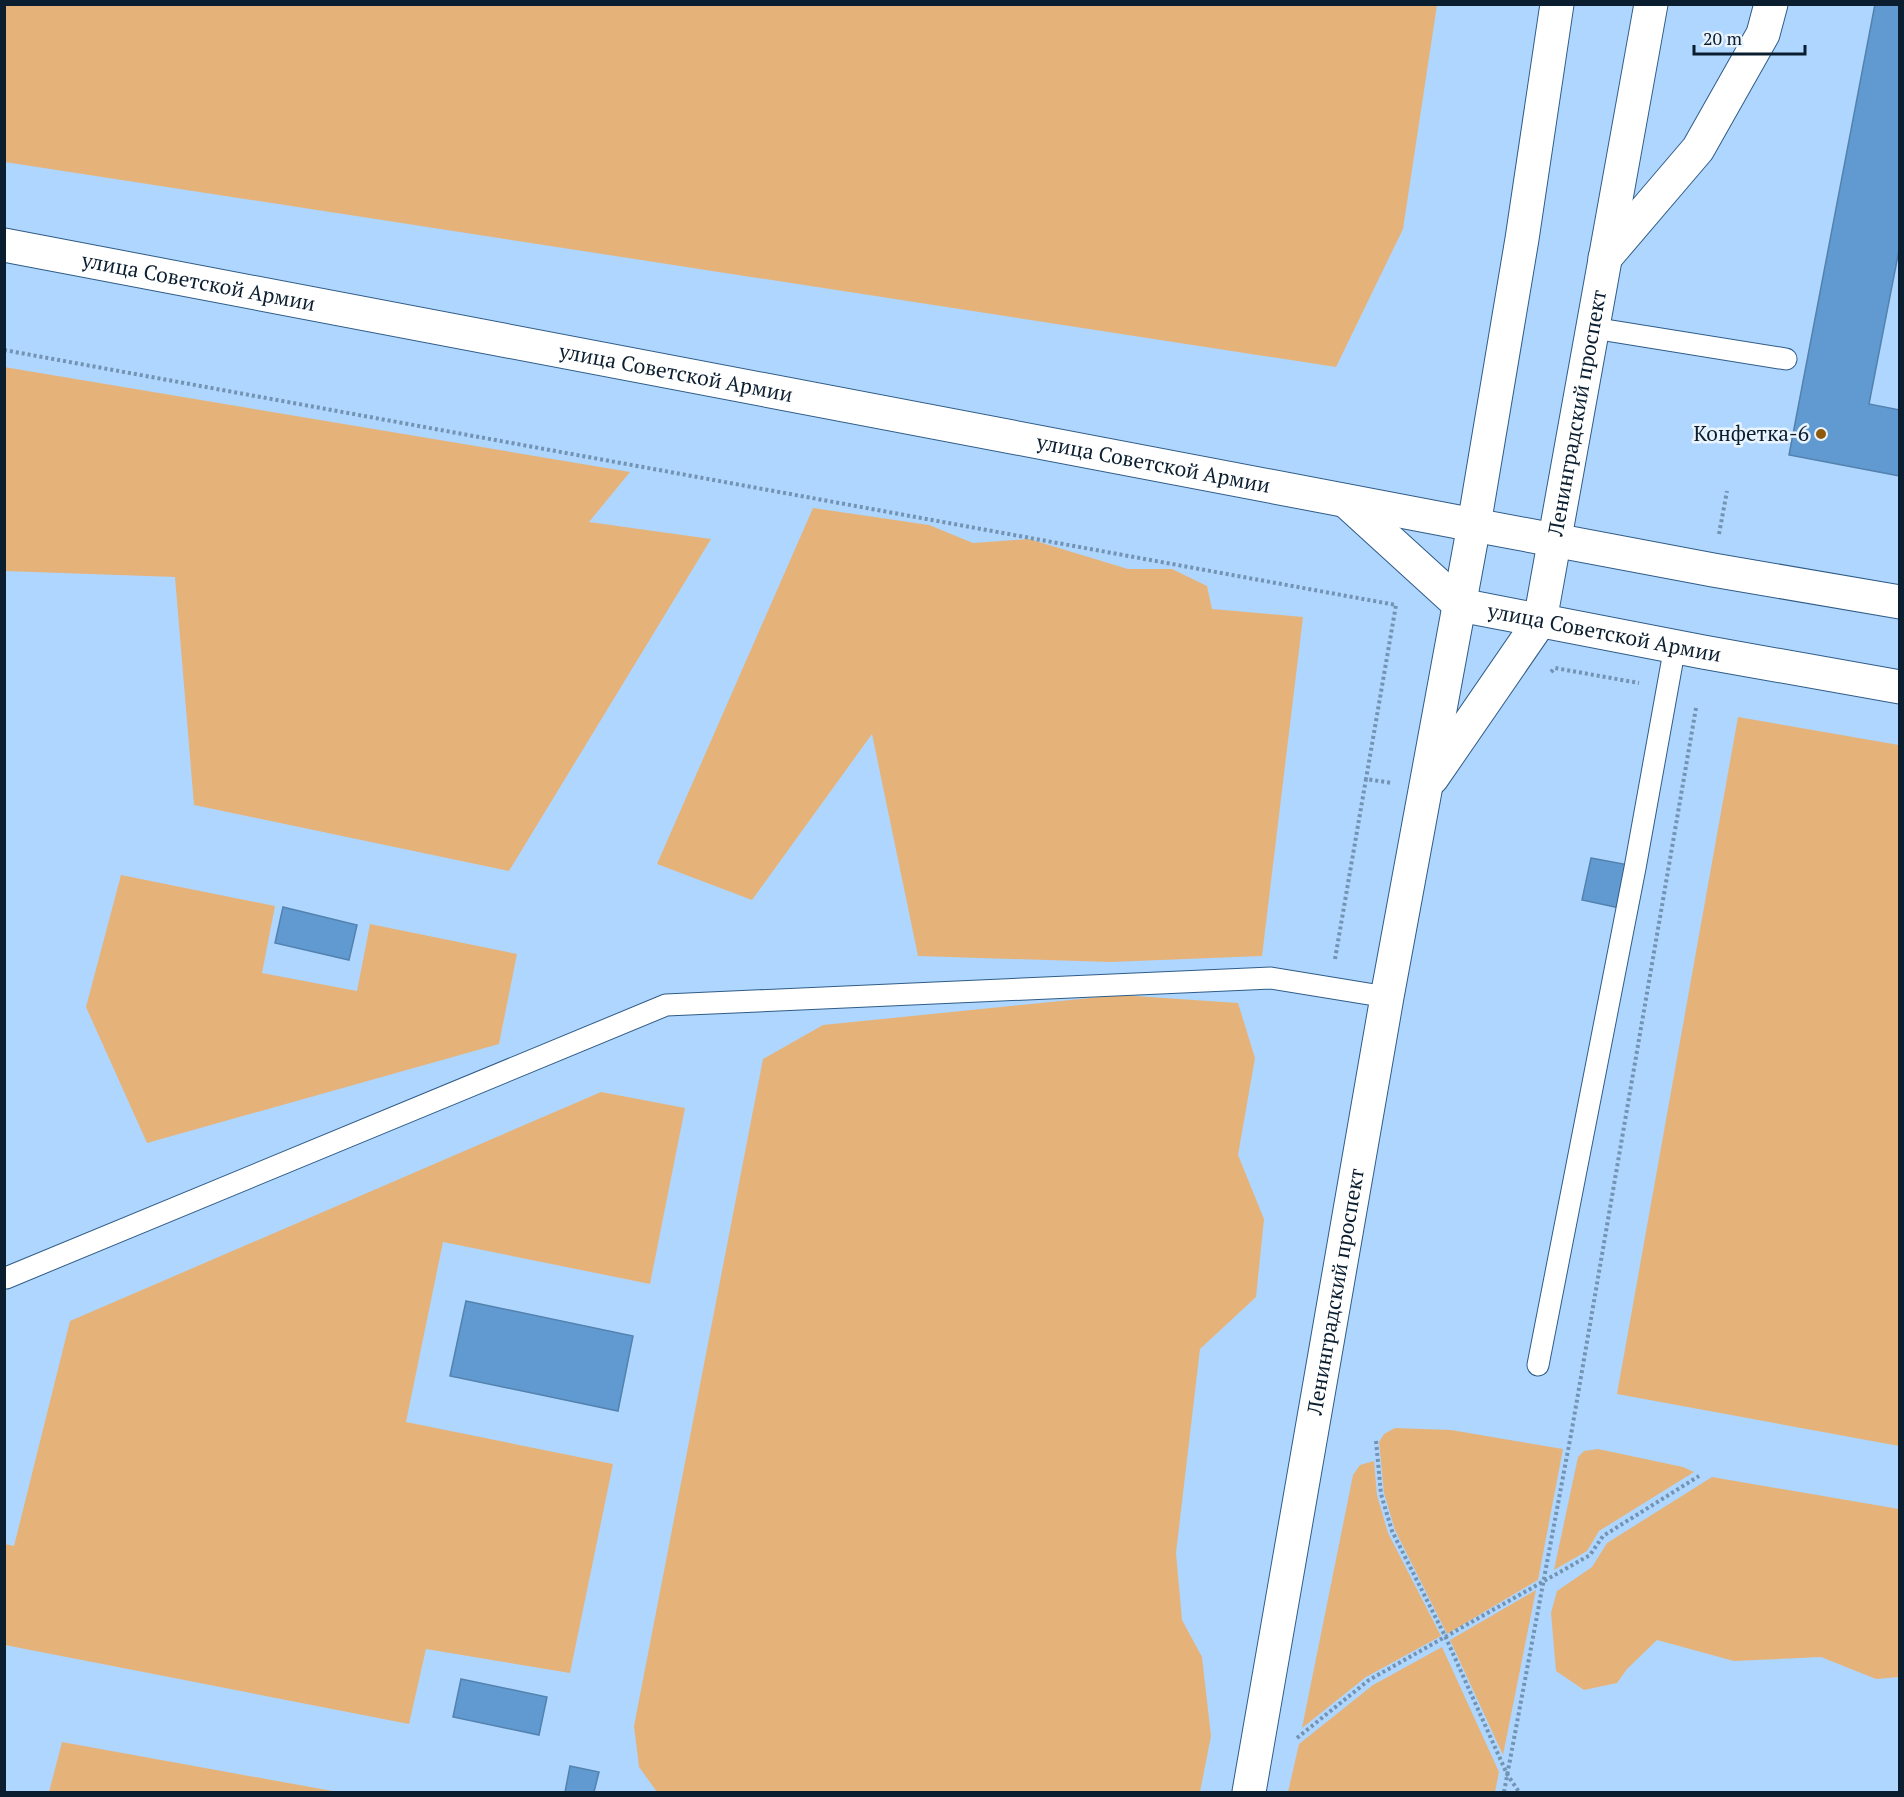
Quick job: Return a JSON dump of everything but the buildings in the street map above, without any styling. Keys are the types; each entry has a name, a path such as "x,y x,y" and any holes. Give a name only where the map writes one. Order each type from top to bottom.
{"street":[{"name":"Ленинградский проспект","path":"1249,1792 1387,997 1474,525 1522,240 1557,4"},
{"name":"Ленинградский проспект","path":"1425,788 1540,621 1651,4"},
{"path":"1605,258 1698,149 1763,34 1771,4"},
{"name":"улица Советской Армии","path":"4,245 1346,501 1713,570 1899,602"},
{"name":"улица Советской Армии","path":"1346,501 1460,605 1899,687"}],"lane":[{"path":"1593,328 1786,359"},
{"path":"1538,1365 1635,868 1675,646"},
{"path":"6,1278 666,1005 1271,978 1387,997"}],"path":[{"path":"4,350 1396,605 1330,988"},
{"path":"1713,570 1727,491"},
{"path":"1504,1792 1574,1417 1696,712 1696,693 1555,668 1548,676"},
{"path":"1366,779 1425,788"},
{"path":"1376,1441 1381,1494 1392,1531 1446,1638 1507,1774 1519,1792"},
{"path":"1297,1737 1369,1680 1590,1555 1603,1536 1699,1476"}],"shaded area":[{"path":"4,5 1437,5 1403,229 1336,367 5,162"},
{"path":"4,367 630,472 589,522 711,539 509,871 194,805 175,577 5,571"},
{"path":"813,508 929,525 973,543 1029,539 1128,569 1172,569 1207,586 1212,609 1303,617 1262,956 1110,962 918,956 872,734 752,900 657,864"},
{"path":"1738,717 1899,745 1899,1446 1617,1394"},
{"path":"121,875 275,906 262,973 357,991 370,924 517,954 499,1044 147,1143 86,1007"},
{"path":"1120,995 1238,1003 1255,1058 1238,1155 1264,1219 1256,1297 1200,1349 1176,1553 1182,1620 1202,1657 1211,1736 1200,1792 657,1792 639,1767 634,1726 763,1059 823,1025"},
{"path":"601,1092 685,1108 650,1284 443,1242 406,1422 613,1464 570,1673 426,1649 409,1724 5,1645 5,1544 14,1546 70,1321"},
{"path":"1395,1428 1451,1430 1563,1449 1538,1580 1447,1634 1395,1530 1384,1493 1379,1442 1384,1434"},
{"path":"1598,1449 1683,1467 1694,1472 1599,1531 1587,1551 1554,1570 1578,1457 1584,1451"},
{"path":"1374,1461 1377,1495 1388,1533 1441,1636 1366,1677 1302,1728 1353,1475 1360,1465"},
{"path":"1712,1477 1899,1509 1899,1677 1876,1679 1821,1657 1734,1661 1657,1640 1627,1669 1617,1683 1584,1690 1556,1671 1551,1613 1557,1591 1592,1567 1607,1543"},
{"path":"1536,1590 1503,1755 1450,1640"},
{"path":"1442,1647 1499,1772 1495,1792 1288,1792 1299,1744 1373,1685"},
{"path":"62,1742 338,1792 49,1792"}],"place":[{"name":"Конфетка-6","path":"1821,434"}]}
